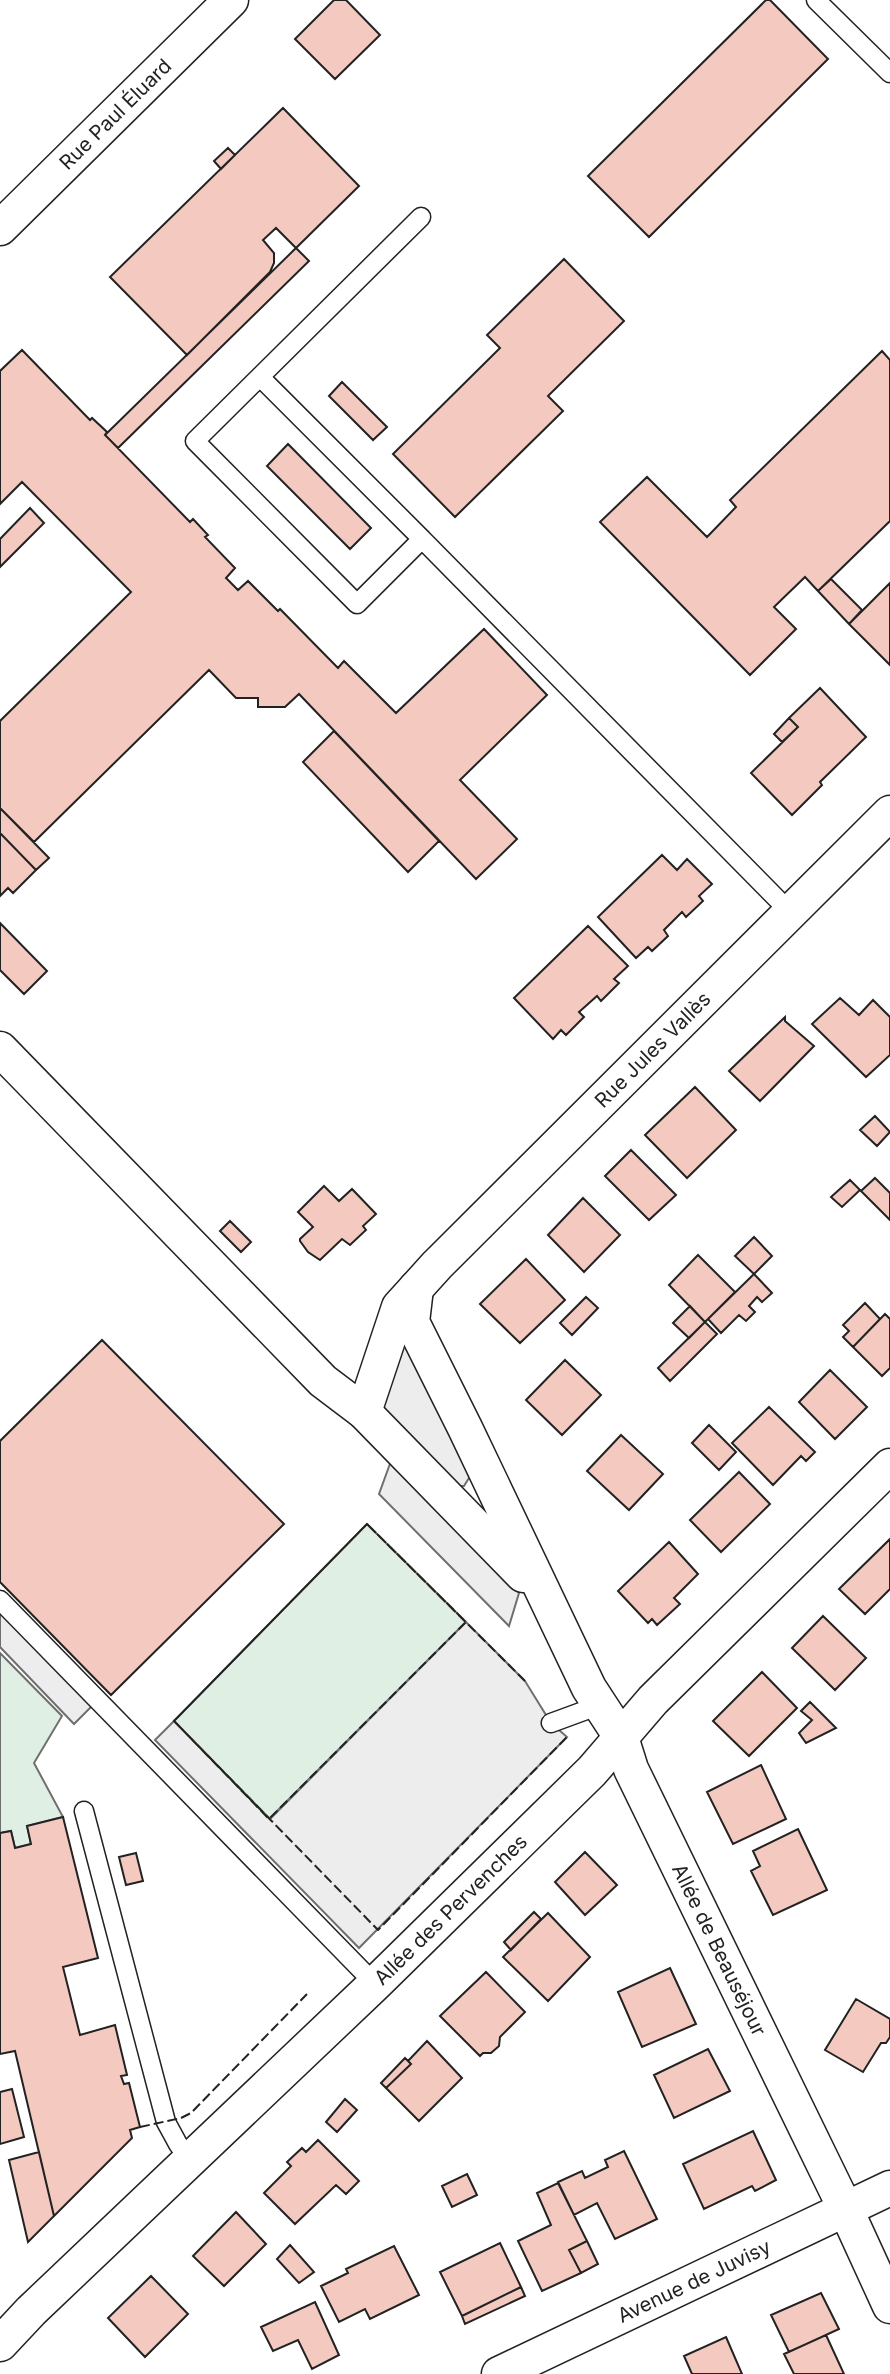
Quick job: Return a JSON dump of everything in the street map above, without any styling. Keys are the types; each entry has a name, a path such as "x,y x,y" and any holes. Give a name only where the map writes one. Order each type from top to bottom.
{"street":[{"name":"Rue Paul Éluard","path":"0,228 231,0"},
{"name":"Rue Jules Vallès","path":"364,1412 399,1307 437,1265 890,813"},
{"path":"0,1049 323,1381 364,1412 543,1596"},
{"path":"416,1288 412,1322 543,1596"},
{"name":"Allée des Pervenches","path":"0,2344 592,1771 653,1700 890,1466"},
{"name":"Allée de Beauséjour","path":"543,1596 589,1688 621,1737 631,1769 890,2306"},
{"name":"Avenue de Juvisy","path":"499,2374 846,2210 889,2184"}],"lane":[{"path":"816,0 890,73"},
{"path":"421,217 195,441 357,604 422,539"},
{"path":"260,377 790,912"},
{"path":"0,1600 375,1984"},
{"path":"551,1723 600,1705"},
{"path":"84,1811 166,2122 190,2160"}],"green space":[{"path":"367,1524 466,1622 269,1819 174,1721"},
{"path":"0,1653 62,1716 34,1763 63,1817 27,1826 31,1844 15,1848 11,1831 0,1833"}],"shaded area":[{"path":"404,1341 469,1468 469,1478 464,1486 458,1486 385,1419 382,1401"},
{"path":"391,1461 519,1593 509,1626 379,1494"},
{"path":"0,1609 93,1705 74,1724 0,1647"},
{"path":"466,1622 525,1681 551,1723 567,1737 359,1948 155,1740 174,1721 270,1819"}],"building":[{"path":"334,0 346,0 380,35 335,79 295,39"},
{"path":"766,0 770,0 828,59 649,237 588,176"},
{"path":"283,108 359,186 296,248 276,228 263,240 274,253 270,272 187,355 110,277"},
{"path":"228,148 235,155 221,169 214,161"},
{"path":"296,248 309,261 118,448 105,435"},
{"path":"564,259 624,321 548,396 563,411 455,517 393,454 500,348 487,335"},
{"path":"22,350 90,420 92,418 107,432 105,435 190,522 193,519 208,535 205,537 235,568 226,578 238,590 248,581 338,668 344,661 396,713 484,629 547,695 460,780 517,839 476,879 299,694 285,707 258,707 258,698 236,698 209,670 34,842 0,808 0,721 131,592 22,482 0,504 0,371"},
{"path":"882,351 890,360 890,521 818,591 805,577 774,607 796,629 750,675 600,522 647,477 707,537 736,507 730,500"},
{"path":"342,382 387,427 373,440 329,396"},
{"path":"288,444 371,528 350,549 267,466"},
{"path":"30,508 44,523 0,567 0,539"},
{"path":"831,579 862,610 849,624 818,591"},
{"path":"890,583 890,665 849,624"},
{"path":"820,688 866,737 792,815 751,773 798,727 789,718"},
{"path":"789,718 798,727 782,742 774,734"},
{"path":"334,731 439,841 408,872 303,762"},
{"path":"0,808 49,858 36,870 0,833"},
{"path":"0,833 36,870 13,893 8,888 0,896"},
{"path":"662,855 677,870 687,859 712,884 699,896 703,901 686,917 682,912 664,930 668,936 652,951 648,947 636,958 598,917"},
{"path":"0,923 47,971 24,994 0,970"},
{"path":"588,926 628,966 614,979 619,983 601,1001 597,996 579,1012 584,1017 566,1035 561,1030 553,1039 514,998"},
{"path":"840,998 859,1015 873,1000 890,1017 890,1055 866,1077 812,1024"},
{"path":"785,1017 785,1021 814,1046 760,1101 729,1071"},
{"path":"695,1087 736,1130 687,1178 645,1135"},
{"path":"875,1116 890,1132 877,1146 860,1130"},
{"path":"631,1150 676,1195 649,1220 605,1176"},
{"path":"875,1178 890,1193 890,1220 861,1191"},
{"path":"850,1180 860,1190 842,1207 831,1197"},
{"path":"324,1186 339,1201 352,1189 376,1214 363,1226 366,1230 350,1245 342,1239 320,1260 308,1252 300,1241 313,1227 298,1212"},
{"path":"583,1198 620,1235 584,1272 548,1235"},
{"path":"230,1221 251,1242 241,1252 220,1231"},
{"path":"754,1237 772,1256 754,1274 735,1256"},
{"path":"698,1255 735,1292 705,1322 669,1285"},
{"path":"526,1259 565,1300 520,1343 480,1304"},
{"path":"754,1274 772,1293 762,1302 757,1297 749,1306 755,1312 746,1321 739,1315 721,1333 708,1319"},
{"path":"586,1297 598,1308 572,1335 560,1323"},
{"path":"865,1303 880,1319 853,1347 843,1337 849,1331 843,1325"},
{"path":"690,1306 705,1322 689,1338 673,1323"},
{"path":"885,1314 890,1319 890,1368 882,1376 853,1347"},
{"path":"705,1322 717,1334 670,1381 658,1368"},
{"path":"102,1340 284,1524 111,1695 0,1582 0,1441"},
{"path":"565,1360 601,1395 562,1435 526,1400"},
{"path":"830,1370 867,1407 835,1439 799,1402"},
{"path":"769,1407 815,1452 806,1461 801,1456 773,1485 732,1443"},
{"path":"709,1425 736,1452 719,1470 692,1443"},
{"path":"621,1435 663,1474 629,1510 587,1471"},
{"path":"739,1472 770,1504 721,1552 690,1520"},
{"path":"890,1539 890,1589 865,1614 839,1589"},
{"path":"669,1542 698,1574 674,1598 680,1604 657,1625 652,1619 648,1623 618,1591"},
{"path":"823,1616 866,1658 835,1690 792,1648"},
{"path":"762,1672 797,1708 749,1756 713,1721"},
{"path":"810,1702 836,1728 806,1743 799,1733 812,1720 801,1711"},
{"path":"761,1765 786,1819 733,1844 707,1792"},
{"path":"63,1817 98,1958 63,1967 80,2035 115,2025 127,2075 121,2076 124,2084 129,2083 140,2127 130,2130 132,2138 54,2216 15,2051 0,2054 0,1833 11,1831 15,1848 31,1844 27,1826"},
{"path":"798,1829 827,1890 773,1915 751,1871 760,1866 753,1851"},
{"path":"585,1852 617,1885 585,1915 555,1882"},
{"path":"136,1853 143,1881 126,1885 119,1857"},
{"path":"534,1912 541,1919 511,1950 504,1942"},
{"path":"548,1913 590,1957 548,2001 503,1957"},
{"path":"670,1968 696,2024 642,2047 618,1992"},
{"path":"486,1972 525,2012 500,2037 499,2046 491,2053 480,2056 440,2016"},
{"path":"856,1999 890,2019 890,2037 886,2043 881,2043 863,2072 825,2050"},
{"path":"427,2041 462,2078 419,2121 386,2088 411,2064 408,2061"},
{"path":"708,2049 730,2091 674,2118 654,2075"},
{"path":"405,2058 411,2064 386,2088 381,2083"},
{"path":"12,2089 24,2137 0,2144 0,2092"},
{"path":"345,2099 357,2110 337,2132 326,2122"},
{"path":"753,2131 776,2180 755,2191 752,2186 704,2209 683,2164"},
{"path":"318,2140 359,2181 346,2194 336,2185 295,2224 264,2193 291,2166 287,2162 302,2148 306,2152"},
{"path":"624,2151 657,2219 615,2239 597,2203 574,2215 558,2182 582,2171 585,2178 608,2167 605,2160"},
{"path":"39,2152 54,2216 28,2242 9,2160"},
{"path":"467,2174 477,2195 452,2207 442,2186"},
{"path":"558,2183 587,2241 569,2250 581,2273 542,2291 518,2241 551,2225 537,2193"},
{"path":"236,2212 266,2244 224,2286 193,2256"},
{"path":"587,2241 598,2264 581,2273 569,2250"},
{"path":"500,2243 521,2287 462,2316 440,2272"},
{"path":"290,2245 314,2272 299,2283 277,2259"},
{"path":"394,2246 419,2295 370,2319 365,2309 339,2322 321,2286 348,2273 346,2269"},
{"path":"151,2276 188,2314 145,2357 108,2318"},
{"path":"521,2287 525,2296 465,2324 462,2316"},
{"path":"821,2293 839,2329 789,2352 771,2315"},
{"path":"315,2302 339,2355 312,2369 298,2340 273,2351 261,2327"},
{"path":"826,2335 844,2374 794,2374 784,2354"},
{"path":"726,2337 742,2374 692,2374 684,2356"}],"fence":[{"path":"367,1524 466,1622 269,1819 174,1721 367,1524"},
{"path":"525,1681 367,1524 174,1721 378,1930 567,1737"},
{"path":"140,2127 191,2113 307,1994"}]}
